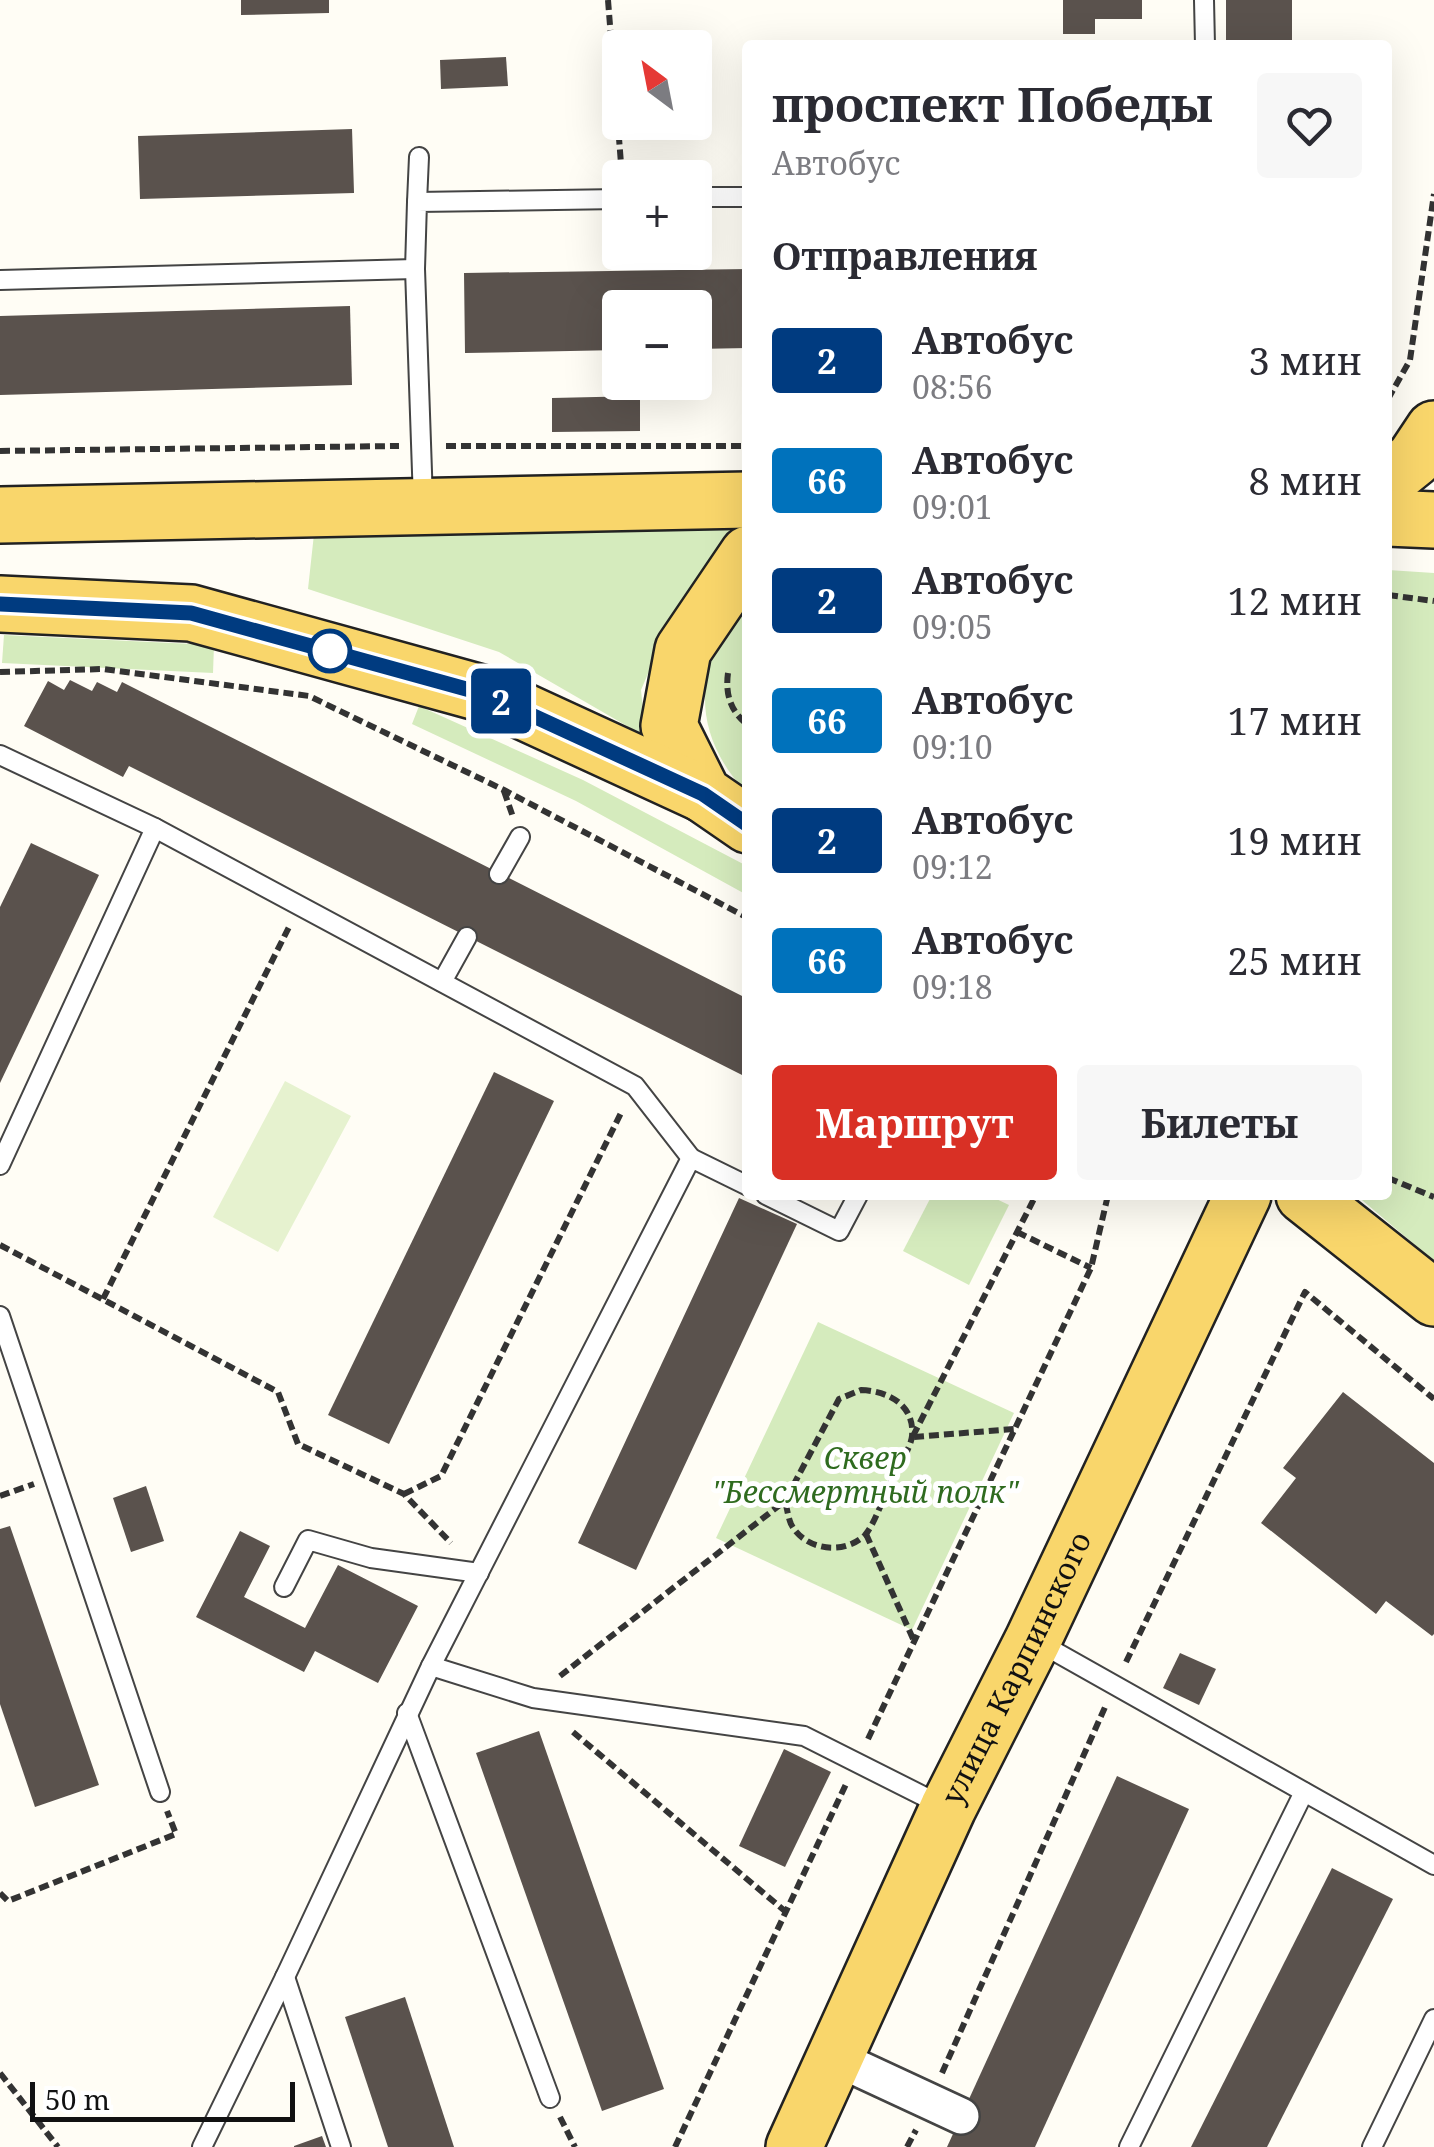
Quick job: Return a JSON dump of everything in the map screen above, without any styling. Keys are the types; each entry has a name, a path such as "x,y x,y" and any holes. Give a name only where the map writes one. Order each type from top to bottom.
{"main road":[{"path":"1392,477 1414,459 1434,429"},
{"path":"0,516 742,500"},
{"path":"1392,518 1434,520"},
{"path":"703,794 669,726 682,650 742,563"},
{"path":"0,604 191,613 488,695 703,794 742,821"},
{"name":"улица Карпинского","path":"794,2147 948,1808 1033,1640 1241,1200"},
{"path":"1310,1200 1434,1298"}],"street":[{"path":"836,2058 945,2108"}],"lane":[{"path":"1204,0 1205,40"},
{"path":"418,157 415,269 423,506"},
{"path":"712,198 742,197"},
{"path":"417,202 602,198"},
{"path":"0,280 415,269"},
{"path":"0,755 155,828 634,1086 691,1158 742,1183"},
{"path":"0,1165 155,828"},
{"path":"500,874 520,837"},
{"path":"442,982 467,937"},
{"path":"202,2147 407,1713 691,1158"},
{"path":"776,1200 839,1231 855,1200"},
{"path":"0,1316 160,1792"},
{"path":"284,1588 308,1540 371,1558 479,1573"},
{"path":"1033,1640 1434,1865"},
{"path":"431,1666 533,1698 804,1736 948,1808"},
{"path":"407,1713 550,2098"},
{"path":"1129,2147 1304,1792"},
{"path":"285,1977 341,2147"},
{"path":"1372,2147 1434,2019"}],"path":[{"path":"608,0 621,160"},
{"path":"1392,393 1410,360 1434,194"},
{"path":"0,451 742,446"},
{"path":"1392,595 1434,601"},
{"path":"732,662 727,681 729,700 742,720"},
{"path":"0,672 103,669 309,696 504,790 742,915"},
{"path":"103,1300 300,905"},
{"path":"404,1494 441,1476 634,1086"},
{"path":"1392,1180 1434,1197"},
{"path":"785,1501 791,1524 806,1541 825,1548 849,1545 866,1534 1033,1200"},
{"path":"675,2147 1090,1268 1107,1200"},
{"path":"1017,1232 1090,1268"},
{"path":"0,1245 278,1392 298,1444 404,1494 479,1573"},
{"path":"907,2147 945,2108 1115,1684 1305,1292 1434,1399"},
{"path":"786,1912 533,1698 785,1501 839,1399 861,1390 881,1391 896,1400 909,1417 913,1438"},
{"path":"913,1438 1014,1429"},
{"path":"866,1534 914,1641"},
{"path":"0,1893 8,1901 176,1834 160,1792"},
{"path":"0,2074 58,2147"}],"green space":[{"path":"742,523 742,541 670,622 641,690 646,737 499,652 308,589 314,534"},
{"path":"1392,570 1434,573 1434,1261 1362,1200 1392,1200"},
{"path":"742,611 742,787 716,747 705,699 716,651"},
{"path":"4,635 214,645 213,673 2,663"},
{"path":"419,706 583,780 742,863 742,892 576,801 412,724"},
{"path":"285,1081 351,1116 278,1252 213,1217"},
{"path":"929,1200 998,1200 1009,1205 969,1285 903,1251"},
{"name":"Сквер \"Бессмертный полк\"","path":"818,1322 1014,1413 912,1630 716,1538"}],"building":[{"path":"241,0 329,0 329,13 241,15"},
{"path":"1063,0 1142,0 1142,19 1095,19 1095,34 1063,34"},
{"path":"1226,0 1292,0 1292,40 1226,40"},
{"path":"506,57 508,86 441,89 440,60"},
{"path":"352,129 354,193 140,199 138,136"},
{"path":"742,269 742,348 712,349 712,290 602,290 602,350 465,353 464,273"},
{"path":"350,306 352,385 0,395 0,316"},
{"path":"552,398 640,400 640,431 552,432"},
{"path":"70,680 92,691 97,682 117,692 122,682 742,996 742,1075 129,766 123,777 24,726 48,681 64,690"},
{"path":"31,843 99,875 0,1083 0,907"},
{"path":"494,1072 554,1101 389,1444 328,1415"},
{"path":"739,1198 797,1224 636,1570 578,1543"},
{"path":"1343,1392 1434,1463 1432,1636 1386,1601 1376,1614 1261,1523 1296,1478 1283,1468"},
{"path":"146,1486 164,1541 131,1552 113,1498"},
{"path":"10,1526 99,1785 35,1807 0,1704 0,1529"},
{"path":"240,1531 270,1546 244,1597 305,1628 338,1565 418,1606 378,1683 315,1651 304,1672 196,1617"},
{"path":"1180,1653 1216,1669 1199,1705 1163,1688"},
{"path":"539,1731 664,2089 602,2111 476,1753"},
{"path":"784,1749 831,1772 785,1867 739,1846"},
{"path":"1117,1776 1189,1809 1035,2147 947,2147"},
{"path":"1332,1868 1393,1899 1267,2147 1191,2147"},
{"path":"405,1997 454,2147 388,2147 345,2017"},
{"path":"322,2136 326,2147 294,2147 294,2146"}],"bus line":[{"name":"2","path":"0,604 191,613 488,695 703,794 742,821"}]}
